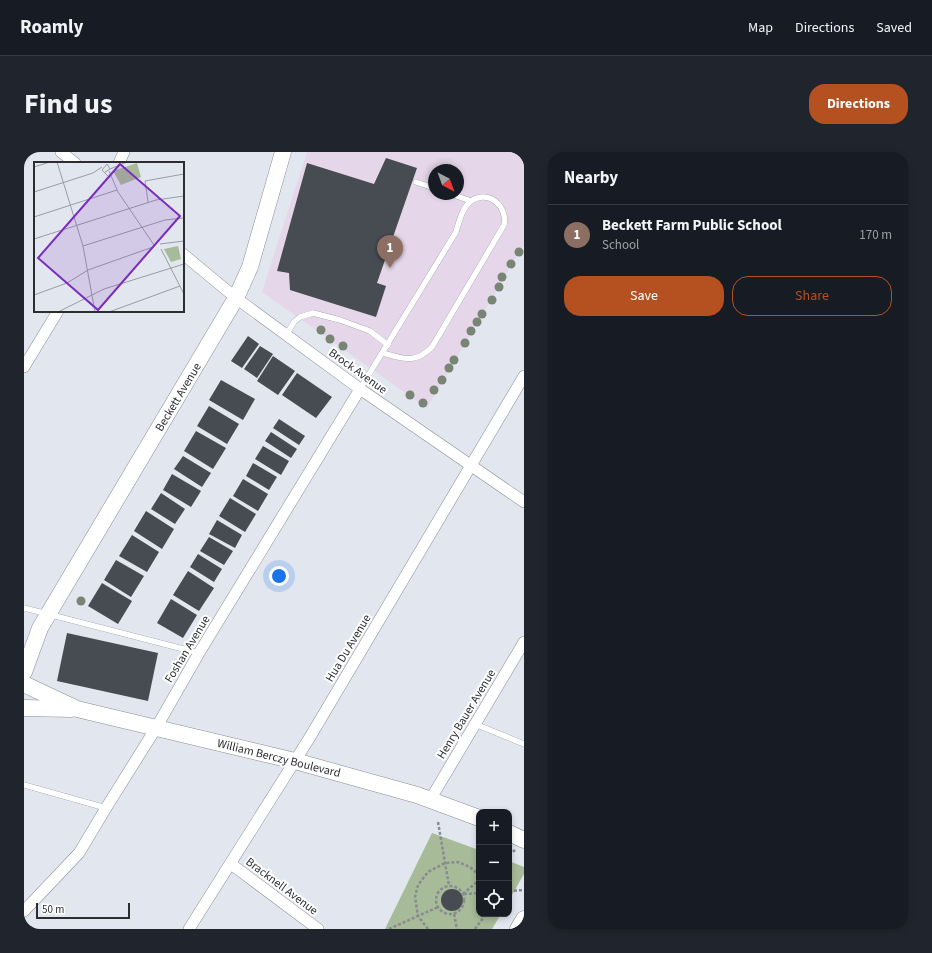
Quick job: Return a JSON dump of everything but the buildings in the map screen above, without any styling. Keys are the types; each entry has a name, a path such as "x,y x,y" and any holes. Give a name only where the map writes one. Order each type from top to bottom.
{"street":[{"path":"61,152 74,162"},
{"path":"119,162 124,152"},
{"name":"Beckett Avenue","path":"24,642 44,621 236,298 250,267 283,152"},
{"name":"Brock Avenue","path":"184,255 236,298 360,389 524,502"},
{"path":"24,366 57,312"},
{"name":"Hua Du Avenue","path":"189,929 295,761 524,376"},
{"name":"Foshan Avenue","path":"24,911 79,853 360,389"},
{"name":"Beckett Avenue","path":"25,684 44,621"},
{"name":"Henry Bauer Avenue","path":"430,800 524,642"},
{"name":"William Berczy Boulevard","path":"25,684 77,709 295,761 417,795 476,817"},
{"name":"William Berczy Boulevard","path":"24,708 77,709"},
{"path":"512,826 524,828"},
{"path":"512,836 520,845"},
{"name":"Bracknell Avenue","path":"231,864 318,929"},
{"path":"518,929 524,919"}],"lane":[{"path":"416,182 428,186"},
{"path":"360,389 456,232 464,211 471,201 477,198 486,197 494,200 506,218 502,230 432,347 426,353 410,360 383,352"},
{"path":"464,199 471,201"},
{"path":"286,335 294,322 300,317 313,313 340,320 370,331 388,345"},
{"path":"24,608 44,621 199,653"},
{"path":"475,724 524,744"},
{"path":"24,785 106,808"}],"path":[{"path":"438,822 449,886"},
{"path":"512,852 520,845"},
{"path":"428,929 418,916 415,897 418,885 428,872 445,863 458,862 470,867 476,872"},
{"path":"463,894 478,881"},
{"path":"449,886 457,888 463,894 463,906 458,912 454,914 445,913 438,907 436,898 444,888 449,886"},
{"path":"512,891 524,890"},
{"path":"463,894 476,893"},
{"path":"389,929 438,907"},
{"path":"454,914 457,929"},
{"path":"475,929 484,917"}],"shaded area":[{"path":"307,152 524,152 524,244 427,408 262,292"}],"green space":[{"path":"432,833 476,849 476,917 499,917 492,929 385,929"},
{"path":"512,862 524,867 524,874 512,895"}],"place":[{"name":"Beckett Farm Public School","path":"390,268"}]}
